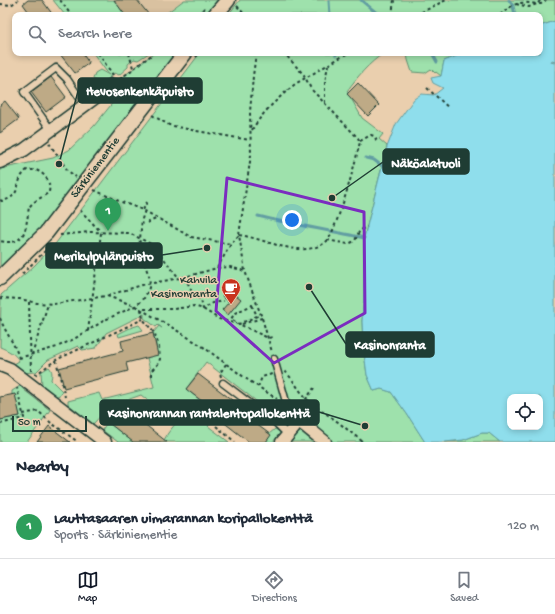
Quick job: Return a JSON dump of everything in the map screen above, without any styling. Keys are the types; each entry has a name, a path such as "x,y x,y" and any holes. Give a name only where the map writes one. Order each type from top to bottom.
{"street":[{"path":"219,12 232,3"},
{"name":"Särkiniementie","path":"0,278 46,233 84,184 147,111 183,56"},
{"path":"0,162 18,154 85,106 115,80"},
{"path":"5,367 105,442"},
{"path":"285,439 298,423 303,424 325,442"}],"lane":[{"path":"47,133 24,92 56,68 67,79 85,106"},
{"path":"274,359 289,410 298,423"},
{"path":"223,383 276,423 285,439"}],"path":[{"path":"0,4 11,5 18,0"},
{"path":"60,0 69,12"},
{"path":"392,12 394,0"},
{"path":"422,12 446,0"},
{"path":"537,4 541,0"},
{"path":"504,12 516,4 522,2 541,4 546,0"},
{"path":"232,3 242,12"},
{"path":"100,56 115,80 132,101 169,125 250,140"},
{"path":"130,56 133,68"},
{"path":"115,80 150,56"},
{"path":"256,56 251,100 251,155 240,235 245,271 262,318 274,359 291,378 306,399 363,442"},
{"path":"287,56 306,78 311,89 348,126 360,141"},
{"path":"252,131 267,110 288,90 343,56"},
{"path":"324,103 325,82 328,65"},
{"path":"427,88 449,108"},
{"path":"47,133 68,171 94,191 144,210 191,237 231,244"},
{"path":"240,235 300,250 313,248 327,240 334,228 354,167 360,141 371,135 374,136 378,143"},
{"path":"0,200 7,200 14,196 18,188 20,178 27,170 36,170 48,179 50,186 49,192 32,204 29,208 26,229 21,238 16,242 0,241"},
{"path":"5,367 19,358 31,356 74,339 105,320 135,306 143,300 150,284 149,276 139,249 142,219 148,200"},
{"path":"80,210 101,232"},
{"path":"147,223 158,217"},
{"path":"327,240 348,244 355,241 361,229 367,227"},
{"path":"88,331 101,232"},
{"path":"60,235 101,232 129,233 153,245 179,278"},
{"path":"217,268 231,244 240,235"},
{"path":"0,298 54,304 106,296 142,285 185,277 217,268 230,267 245,271"},
{"path":"185,277 192,292 201,300 203,310"},
{"path":"106,296 141,309 202,346 258,387 277,398 289,410 306,399 314,388"},
{"path":"203,310 213,303 224,301"},
{"path":"29,302 31,378 56,360 143,319"},
{"path":"31,356 48,304"},
{"path":"252,305 257,316 239,324 231,320 235,312 252,305"},
{"path":"141,309 194,306 219,320 241,325 268,338 273,337"},
{"path":"141,309 143,319 154,334 159,347 160,358 158,364 152,370 152,376"},
{"path":"0,318 19,358"},
{"path":"241,325 262,318"},
{"path":"0,324 4,328"},
{"path":"56,360 66,398"},
{"path":"220,373 226,364"},
{"path":"258,387 262,377 278,372"},
{"path":"0,424 24,418 16,385"},
{"path":"24,414 38,411 50,422 78,442"},
{"path":"216,426 235,442"}],"highlighted area":[{"path":"227,178 364,212 365,313 274,363 216,311"}],"shaded area":[{"path":"114,0 184,0 168,12 123,12"}],"green space":[{"path":"53,0 114,0 123,12 63,12"},
{"path":"184,0 227,0 217,12 200,12 204,7 199,12 168,12"},
{"path":"240,0 555,0 555,21 543,25 543,12 230,12"},
{"path":"95,56 144,56 138,60 134,59 119,75 115,73 110,76 109,82 103,87 93,79 95,73 100,70 109,75"},
{"path":"150,56 183,56 0,277 0,169 53,158 69,150 94,126 119,95 116,88 112,85"},
{"path":"198,56 380,56 364,70 347,91 362,118 383,134 379,139 387,146 364,238 364,297 362,321 363,345 367,375 374,391 381,389 391,392 425,442 332,442 308,422 293,420 287,425 206,362 186,389 218,414 208,426 229,442 163,442 176,423 141,395 110,406 93,424 68,404 68,401 99,393 102,400 154,387 147,358 157,349 153,333 159,326 162,328 158,325 156,327 144,318 144,314 106,333 96,348 82,350 78,346 48,360 36,372 19,373 15,369 14,364 19,361 16,356 0,347 1,295 34,266 56,243"},
{"path":"407,56 456,56 444,61 441,76 431,69 425,73 412,72"},
{"path":"139,325 143,330 119,337 118,334"},
{"path":"49,367 52,372 51,380 62,391 61,394 54,398 40,388 42,385 41,372"},
{"path":"20,386 50,410 27,442 0,442 0,420 20,416 12,396 12,391"},
{"path":"106,424 110,424 133,442 118,442 102,430"},
{"path":"275,429 281,432 273,442 266,442 269,434"},
{"path":"301,432 313,442 288,442 296,433"},
{"path":"482,433 489,433 500,442 445,442 463,440"}],"water":[{"path":"555,21 555,61 555,442 500,442 489,433 482,433 463,440 425,442 391,392 381,389 374,391 367,375 363,345 362,321 364,297 364,238 387,147 396,124 414,99 421,94 434,95 443,88 433,83 431,78 441,76 444,61 456,56 543,56 543,25"}],"building":[{"path":"28,0 42,0 51,12 29,12 23,4"},
{"path":"114,0 137,0 147,12 123,12"},
{"path":"61,56 84,56 89,63 75,73"},
{"path":"51,77 66,97 46,112 31,92"},
{"path":"358,83 379,105 368,116 347,94"},
{"path":"5,101 19,119 0,133 0,105"},
{"name":"Kahvila Kasinonranta","path":"228,289 241,299 228,315 222,310 229,302 222,296"},
{"path":"153,333 158,355 126,363 128,371 64,388 59,368 123,351 121,341"},
{"path":"198,374 236,403 233,407 271,435 266,442 249,442 222,421 224,418 186,389"},
{"path":"15,394 20,416 0,420 0,397"},
{"path":"123,407 167,442 133,442 110,424"},
{"path":"49,426 70,442 37,442"}],"waterway":[{"path":"361,0 375,12"},
{"path":"509,0 513,6 514,12"},
{"path":"329,1 330,12"},
{"path":"434,56 437,62"},
{"path":"366,158 374,160 382,166"},
{"path":"258,216 364,238"}],"place":[{"name":"Hevosenkenkäpuisto","path":"59,164"},
{"name":"Näköalatuoli","path":"332,198"},
{"name":"Lauttasaaren uimarannan koripallokenttä","path":"108,231"},
{"name":"Merikylpylänpuisto","path":"207,248"},
{"name":"Kasinonranta","path":"309,287"},
{"name":"Kahvila Kasinonranta","path":"231,305"},
{"name":"Kasinonrannan rantalentopallokenttä","path":"365,426"}]}
